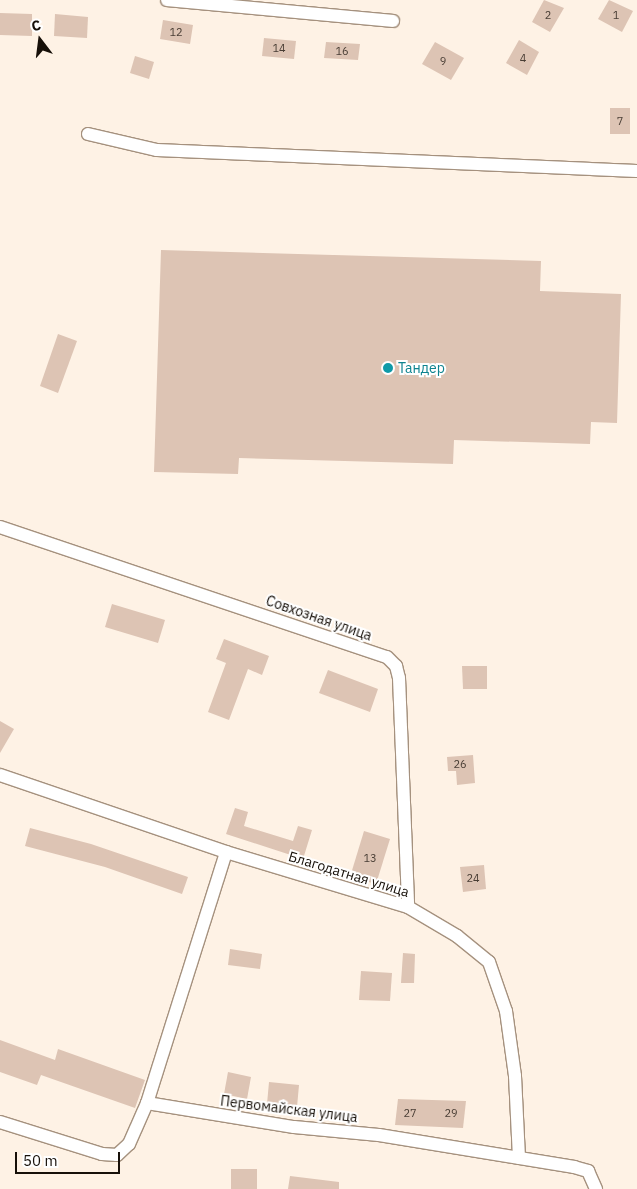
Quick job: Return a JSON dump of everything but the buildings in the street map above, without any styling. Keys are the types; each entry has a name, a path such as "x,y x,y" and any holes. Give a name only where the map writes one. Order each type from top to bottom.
{"street":[{"path":"167,0 392,21"},
{"path":"88,134 157,150 637,171"},
{"name":"Совхозная улица","path":"0,527 387,657 396,666 398,678 408,908"},
{"name":"Благодатная улица","path":"0,775 226,852 408,908 456,936 489,962 506,1011 515,1076 519,1158"},
{"path":"0,1122 102,1154 116,1155 129,1144 147,1103 226,852"},
{"name":"Первомайская улица","path":"147,1103 294,1127 379,1135 588,1171 596,1189"}],"place":[{"name":"Тандер","path":"388,368"}]}
